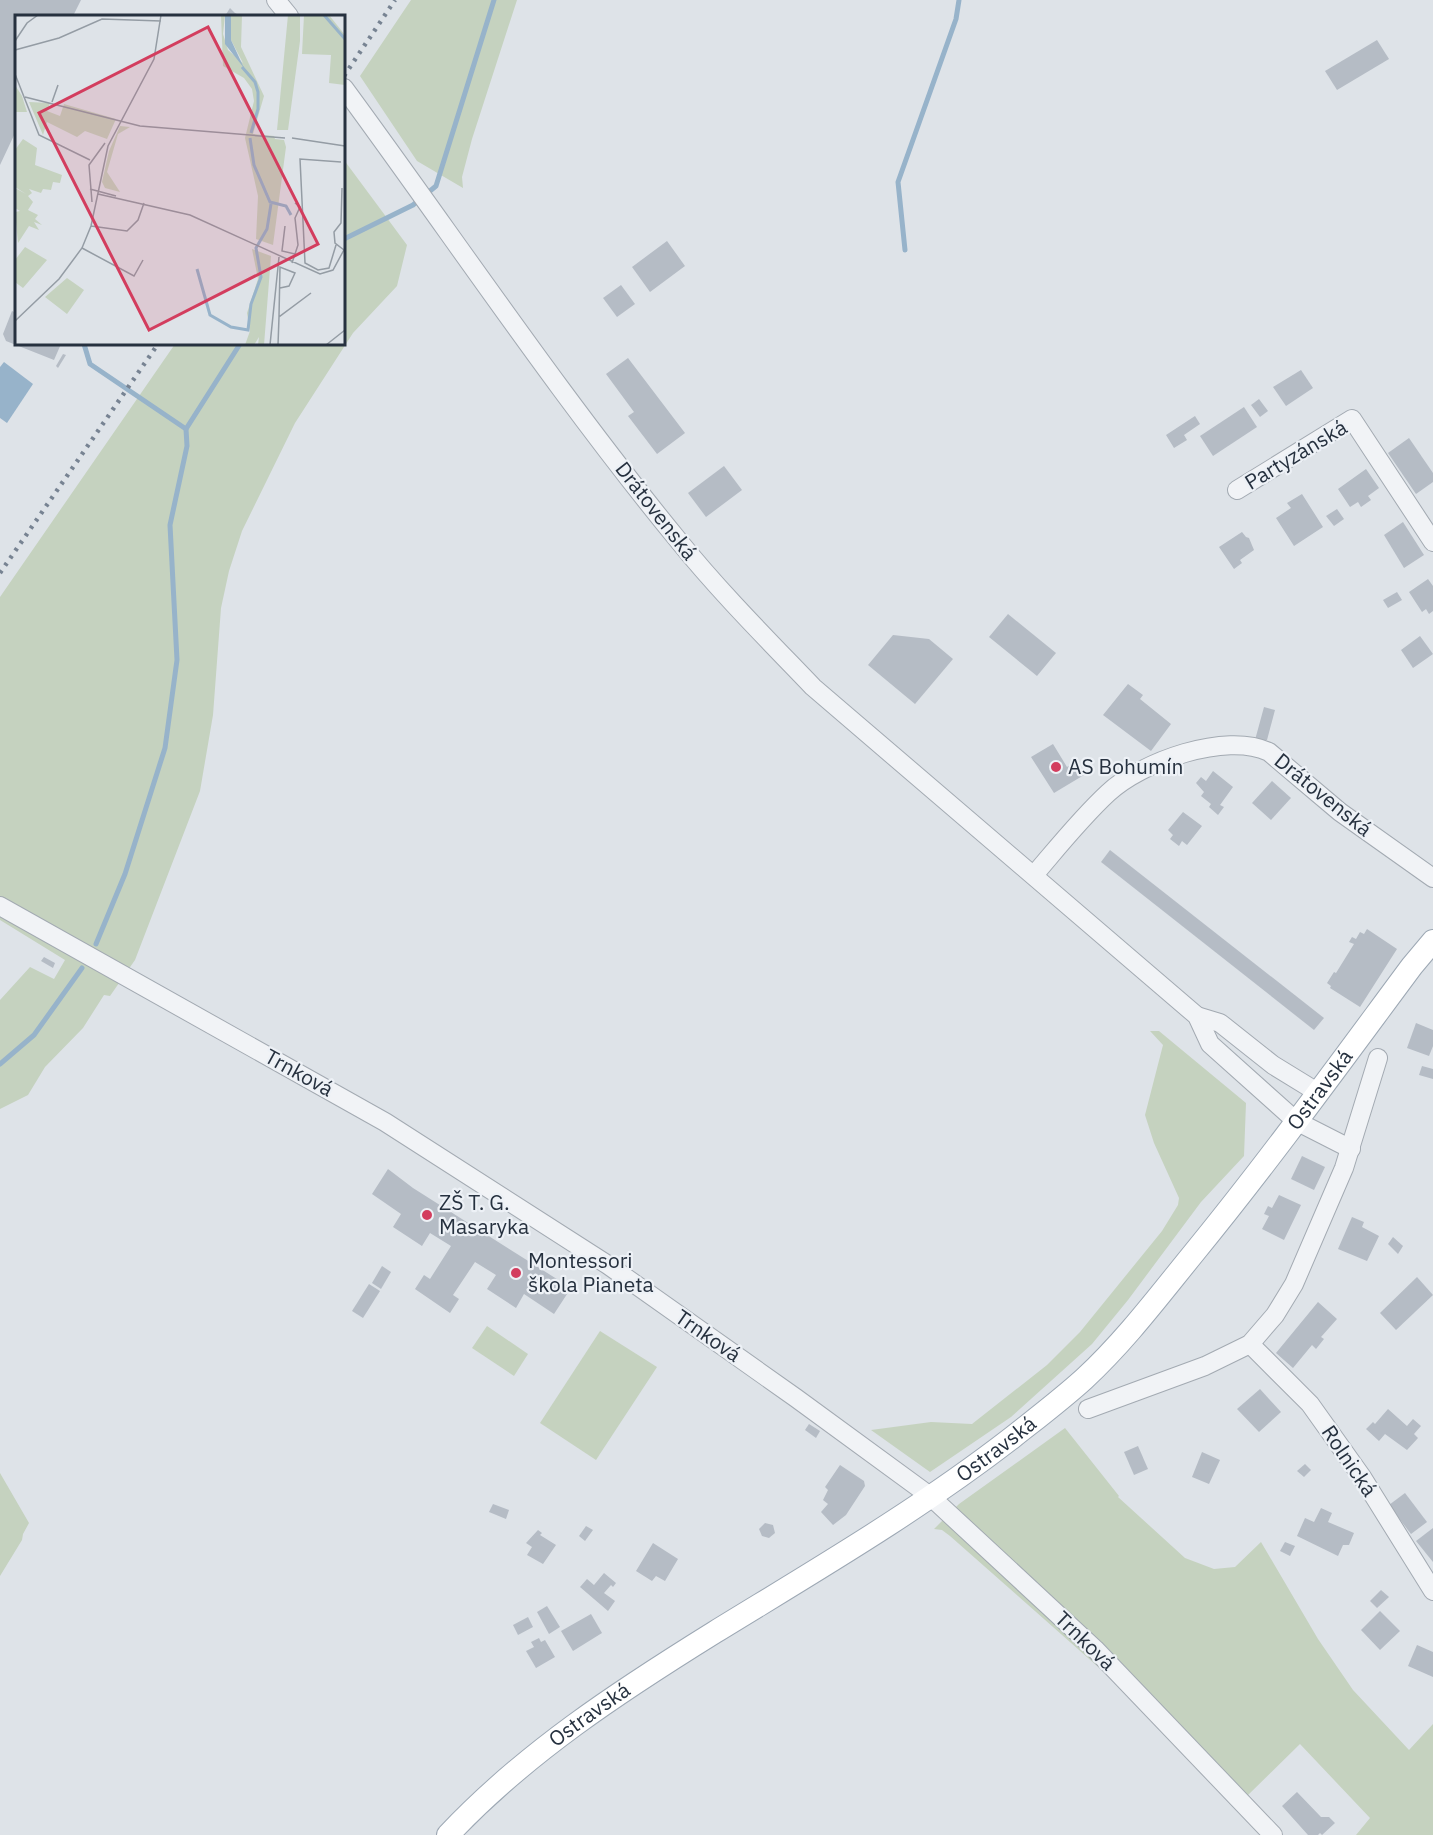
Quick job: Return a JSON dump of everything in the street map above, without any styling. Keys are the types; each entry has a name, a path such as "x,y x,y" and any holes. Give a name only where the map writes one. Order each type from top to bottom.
{"main road":[{"name":"Ostravská","path":"448,1835 476,1805 587,1716 662,1665 930,1496 1011,1438 1084,1379 1124,1338 1232,1206 1433,941"}],"street":[{"path":"276,0 288,15"},
{"name":"Drátovenská","path":"345,89 497,303 679,542 813,687 1197,1016 1210,1044 1296,1121 1351,1149"},
{"name":"Partyzánská","path":"1237,490 1352,419 1433,542"},
{"name":"Drátovenská","path":"1034,874 1109,792 1132,777 1184,754 1213,746 1236,744 1258,747 1269,752 1340,812 1433,878"},
{"name":"Trnková","path":"0,906 393,1126 608,1265 796,1398 930,1496 1095,1649 1273,1835"},
{"name":"Drátovenská","path":"1197,1016 1220,1023 1273,1065 1317,1092"},
{"name":"Ostravská","path":"1088,1409 1205,1366 1250,1344 1275,1315 1294,1284 1351,1149 1378,1058"},
{"name":"Rolnická","path":"1250,1344 1310,1404 1362,1477 1433,1591"}],"green space":[{"path":"411,0 517,0 472,139 462,177 463,188 417,161 360,76"},
{"path":"345,161 407,245 397,286 353,333 295,423 242,531 229,571 221,608 213,715 200,791 135,960 110,996 104,995 83,1028 45,1067 28,1095 0,1109 0,1000 30,967 54,979 65,960 0,920 0,597 174,345 345,345"},
{"path":"1150,1031 1159,1031 1246,1103 1244,1156 1201,1202 1092,1344 1011,1417 930,1472 871,1430 931,1422 972,1424 1047,1365 1080,1332 1162,1231 1178,1205 1179,1198 1154,1143 1145,1115 1163,1045"},
{"path":"487,1326 528,1354 514,1376 472,1348"},
{"path":"600,1331 657,1367 596,1460 540,1423"},
{"path":"1065,1428 1118,1497 1185,1558 1214,1569 1235,1567 1261,1542 1318,1639 1353,1690 1409,1750 1433,1724 1433,1835 1356,1835 1370,1818 1300,1744 1246,1797 1236,1810 1131,1696 950,1536 942,1530 934,1529 959,1504"},
{"path":"0,1473 29,1523 22,1540 0,1576"}],"water":[{"path":"4,362 33,384 7,423 0,418 0,367"}],"building":[{"path":"0,0 81,0 74,15 15,15 15,133 0,165"},
{"path":"230,8 239,15 226,15"},
{"path":"1377,40 1389,59 1337,90 1325,71"},
{"path":"667,241 685,266 650,292 632,267"},
{"path":"621,285 635,304 617,317 603,298"},
{"path":"12,311 15,312 15,345 6,341 3,334"},
{"path":"16,345 61,345 54,360"},
{"path":"63,354 66,355 58,368 56,366"},
{"path":"628,358 685,433 657,454 628,416 634,412 606,374"},
{"path":"1301,370 1313,388 1286,406 1273,387"},
{"path":"1259,399 1268,411 1260,417 1251,405"},
{"path":"1244,407 1257,427 1213,456 1200,436"},
{"path":"1195,416 1200,424 1184,435 1187,440 1174,448 1166,435"},
{"path":"1409,438 1433,473 1433,482 1416,494 1388,453"},
{"path":"724,466 742,490 706,517 688,493"},
{"path":"1366,469 1379,488 1368,496 1371,500 1361,507 1358,502 1350,507 1338,489"},
{"path":"1302,494 1323,527 1294,546 1276,518 1291,508 1287,503"},
{"path":"1337,509 1344,519 1334,526 1326,516"},
{"path":"1403,522 1424,555 1404,568 1384,535"},
{"path":"1242,532 1249,538 1254,550 1240,560 1242,563 1234,569 1219,547"},
{"path":"1428,579 1433,586 1433,611 1429,614 1426,609 1422,612 1409,592"},
{"path":"1397,592 1402,600 1388,608 1383,600"},
{"path":"1008,614 1056,653 1037,676 989,637"},
{"path":"893,635 929,639 953,659 915,704 868,665"},
{"path":"1420,636 1433,654 1413,668 1401,650"},
{"path":"1128,684 1143,695 1140,699 1171,724 1151,751 1103,715"},
{"path":"1264,707 1275,710 1267,740 1255,740"},
{"path":"1053,744 1067,767 1075,762 1084,775 1054,793 1031,757"},
{"path":"1213,771 1233,787 1220,805 1224,807 1218,815 1209,807 1211,804 1201,796 1204,792 1196,783 1201,777 1206,781"},
{"path":"1272,781 1291,798 1271,820 1252,803"},
{"path":"1183,812 1202,826 1187,845 1182,841 1179,846 1170,839 1173,835 1168,830"},
{"path":"1110,850 1324,1018 1314,1030 1101,862"},
{"path":"1367,929 1397,949 1360,1007 1330,988 1331,986 1327,983 1354,944 1349,942 1352,937 1356,939 1360,932 1364,934"},
{"path":"44,957 55,963 53,968 41,961"},
{"path":"1416,1023 1433,1030 1433,1046 1429,1056 1407,1048"},
{"path":"1422,1066 1433,1069 1433,1079 1419,1075"},
{"path":"1302,1156 1325,1167 1314,1190 1291,1179"},
{"path":"388,1169 413,1188 571,1288 554,1314 524,1294 516,1308 487,1289 496,1275 475,1262 453,1295 459,1299 450,1313 415,1289 424,1275 430,1279 451,1246 430,1233 422,1246 393,1227 401,1214 372,1194"},
{"path":"1279,1195 1301,1205 1284,1240 1262,1229 1269,1216 1264,1214 1268,1206 1272,1208"},
{"path":"1352,1217 1364,1222 1362,1227 1379,1236 1367,1261 1338,1249"},
{"path":"1393,1237 1403,1246 1398,1254 1388,1244"},
{"path":"382,1266 391,1272 381,1289 372,1283"},
{"path":"1417,1277 1433,1295 1396,1330 1380,1313"},
{"path":"369,1284 380,1291 363,1318 352,1311"},
{"path":"1318,1302 1337,1319 1321,1337 1324,1339 1316,1349 1312,1345 1293,1368 1276,1353"},
{"path":"1260,1389 1281,1412 1259,1432 1237,1409"},
{"path":"1388,1409 1407,1426 1413,1419 1421,1426 1414,1434 1418,1438 1407,1450 1385,1434 1379,1441 1366,1429 1373,1422 1375,1424"},
{"path":"809,1424 820,1431 816,1438 805,1430"},
{"path":"1138,1446 1148,1469 1134,1475 1124,1452"},
{"path":"1202,1452 1220,1460 1209,1484 1192,1477"},
{"path":"1305,1464 1311,1470 1304,1477 1297,1471"},
{"path":"840,1465 864,1481 865,1486 846,1515 833,1525 821,1512 828,1504 823,1500 828,1490 825,1487"},
{"path":"1405,1493 1427,1522 1411,1534 1389,1505"},
{"path":"493,1504 509,1510 506,1519 489,1512"},
{"path":"1321,1508 1332,1513 1328,1522 1354,1533 1349,1545 1343,1545 1338,1556 1297,1536 1305,1518 1314,1522"},
{"path":"765,1523 773,1525 775,1533 769,1538 762,1536 759,1529"},
{"path":"586,1526 593,1530 585,1541 579,1536"},
{"path":"1433,1528 1433,1562 1416,1541"},
{"path":"538,1530 542,1533 540,1535 556,1545 543,1564 527,1555 532,1547 526,1543"},
{"path":"1285,1542 1295,1546 1290,1556 1280,1551"},
{"path":"653,1543 678,1559 665,1581 656,1576 652,1581 636,1571"},
{"path":"604,1573 616,1583 604,1593 615,1601 608,1611 580,1587 587,1579 594,1585"},
{"path":"1381,1590 1389,1597 1377,1608 1370,1601"},
{"path":"547,1606 560,1627 549,1634 537,1612"},
{"path":"1380,1611 1400,1631 1380,1650 1361,1630"},
{"path":"591,1614 602,1633 573,1651 561,1631"},
{"path":"528,1617 533,1627 518,1635 513,1625"},
{"path":"539,1638 541,1642 545,1640 555,1657 536,1668 526,1651 534,1647 531,1642"},
{"path":"1417,1645 1433,1652 1433,1677 1408,1666"},
{"path":"1297,1792 1321,1817 1329,1817 1335,1823 1322,1835 1320,1833 1308,1835 1282,1806"}],"waterway":[{"path":"345,239 413,205 436,186 494,0"},
{"path":"905,250 898,182 956,19 959,0"},
{"path":"84,345 90,364 186,429 187,446 170,525 177,660 165,748 125,874 96,944"},
{"path":"186,429 239,345"},
{"path":"0,1064 34,1035 82,968"}],"railway":[{"path":"345,75 395,0"},
{"path":"0,573 157,345"}],"place":[{"name":"AS Bohumín","path":"1056,767"},
{"name":"ZŠ T. G. Masaryka","path":"427,1215"},
{"name":"Montessori škola Pianeta","path":"516,1273"}]}
